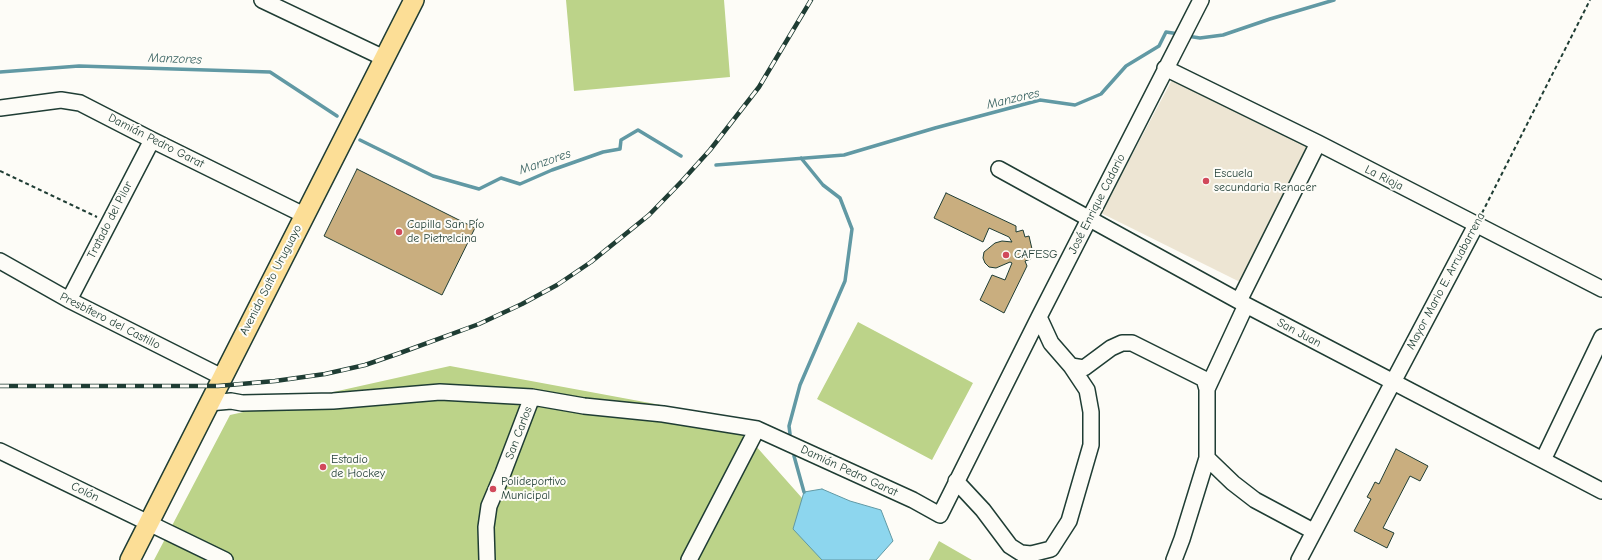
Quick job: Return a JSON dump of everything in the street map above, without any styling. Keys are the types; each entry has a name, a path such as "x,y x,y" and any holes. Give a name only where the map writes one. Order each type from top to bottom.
{"main road":[{"name":"Avenida Salto Uruguayo","path":"130,560 414,0"}],"street":[{"path":"262,0 384,58"},
{"name":"José Enrique Cadario","path":"940,515 956,480 1201,0"},
{"name":"La Rioja","path":"1165,68 1318,143 1602,289"},
{"name":"Damián Pedro Garat","path":"0,108 61,100 80,103 304,215"},
{"name":"Tratado del Pilar","path":"69,300 152,140"},
{"path":"1206,389 1242,303 1318,143"},
{"name":"San Juan","path":"999,169 1089,220 1242,303 1602,491"},
{"name":"Mayor Mario E. Arruabarrena","path":"1299,560 1391,382 1476,225"},
{"name":"Presbítero del Castillo","path":"0,261 69,300 222,377"},
{"path":"956,480 984,510 1010,546 1021,553 1031,554 1051,549 1069,521 1091,446 1091,412 1087,390 1071,366 1051,343 1039,317"},
{"path":"1543,460 1602,337"},
{"path":"1071,366 1084,368 1111,348 1122,342 1132,343 1204,379 1206,389 1207,458 1174,560"},
{"name":"Damián Pedro Garat","path":"209,403 231,401 242,403 333,401 440,392 532,398 584,406 663,414 757,428 913,500 940,515"},
{"name":"San Carlos","path":"487,560 486,527 489,506 532,398"},
{"path":"689,560 757,428"},
{"name":"Colón","path":"0,451 225,560"},
{"path":"1207,458 1233,483 1255,500 1313,531"}],"path":[{"name":"Mayor Mario E. Arruabarrena","path":"1476,225 1590,0"},
{"path":"0,171 109,223"}],"shaded area":[{"name":"Escuela secundaria Renacer","path":"1173,78 1309,148 1240,282 1101,213"}],"green space":[{"path":"566,0 724,0 730,77 574,91"},
{"path":"858,322 973,383 932,460 817,399"},
{"name":"Polideportivo Municipal","path":"450,366 731,418 857,560 154,560 230,415"},
{"path":"939,541 972,560 929,560"}],"water":[{"path":"822,489 850,501 881,510 893,541 876,560 822,560 793,529 804,492"}],"building":[{"name":"Capilla San Pío de Pietrelcina","path":"357,169 475,228 442,295 324,236"},
{"name":"CAFESG","path":"946,193 1016,226 1016,232 1023,230 1025,237 1029,236 1032,249 1028,251 1031,259 1025,261 1027,266 1004,313 980,300 992,275 1005,280 1012,263 1010,262 996,268 989,267 983,258 984,252 995,243 1002,241 1012,242 1009,237 989,228 983,242 934,218"},
{"path":"1396,449 1428,466 1420,481 1410,476 1383,528 1394,533 1387,548 1354,531 1371,499 1367,497 1375,482 1379,484"}],"waterway":[{"name":"Manzores","path":"1187,36 1200,38 1223,35 1334,0"},
{"name":"Manzores","path":"716,165 844,155 935,128 1040,100 1075,105 1101,94 1126,66 1159,46 1166,32 1179,34"},
{"name":"Manzores","path":"0,72 79,66 270,72 337,116"},
{"name":"Manzores","path":"360,140 433,176 479,189 501,178 520,184 552,170 603,152 620,149 621,140 638,130 681,156"},
{"path":"790,434 789,426 800,385 845,281 852,229 840,198 823,185 801,158"},
{"path":"794,456 804,492"}],"railway":[{"path":"0,386 218,386 275,381 325,374 365,365 400,353 479,324 522,304 557,285 591,262 649,215 682,181 710,150 759,87 811,0"}],"place":[{"name":"Escuela secundaria Renacer","path":"1206,181"},
{"name":"Capilla San Pío de Pietrelcina","path":"399,232"},
{"name":"CAFESG","path":"1006,255"},
{"name":"Estadio de Hockey","path":"323,467"},
{"name":"Polideportivo Municipal","path":"493,489"}]}
